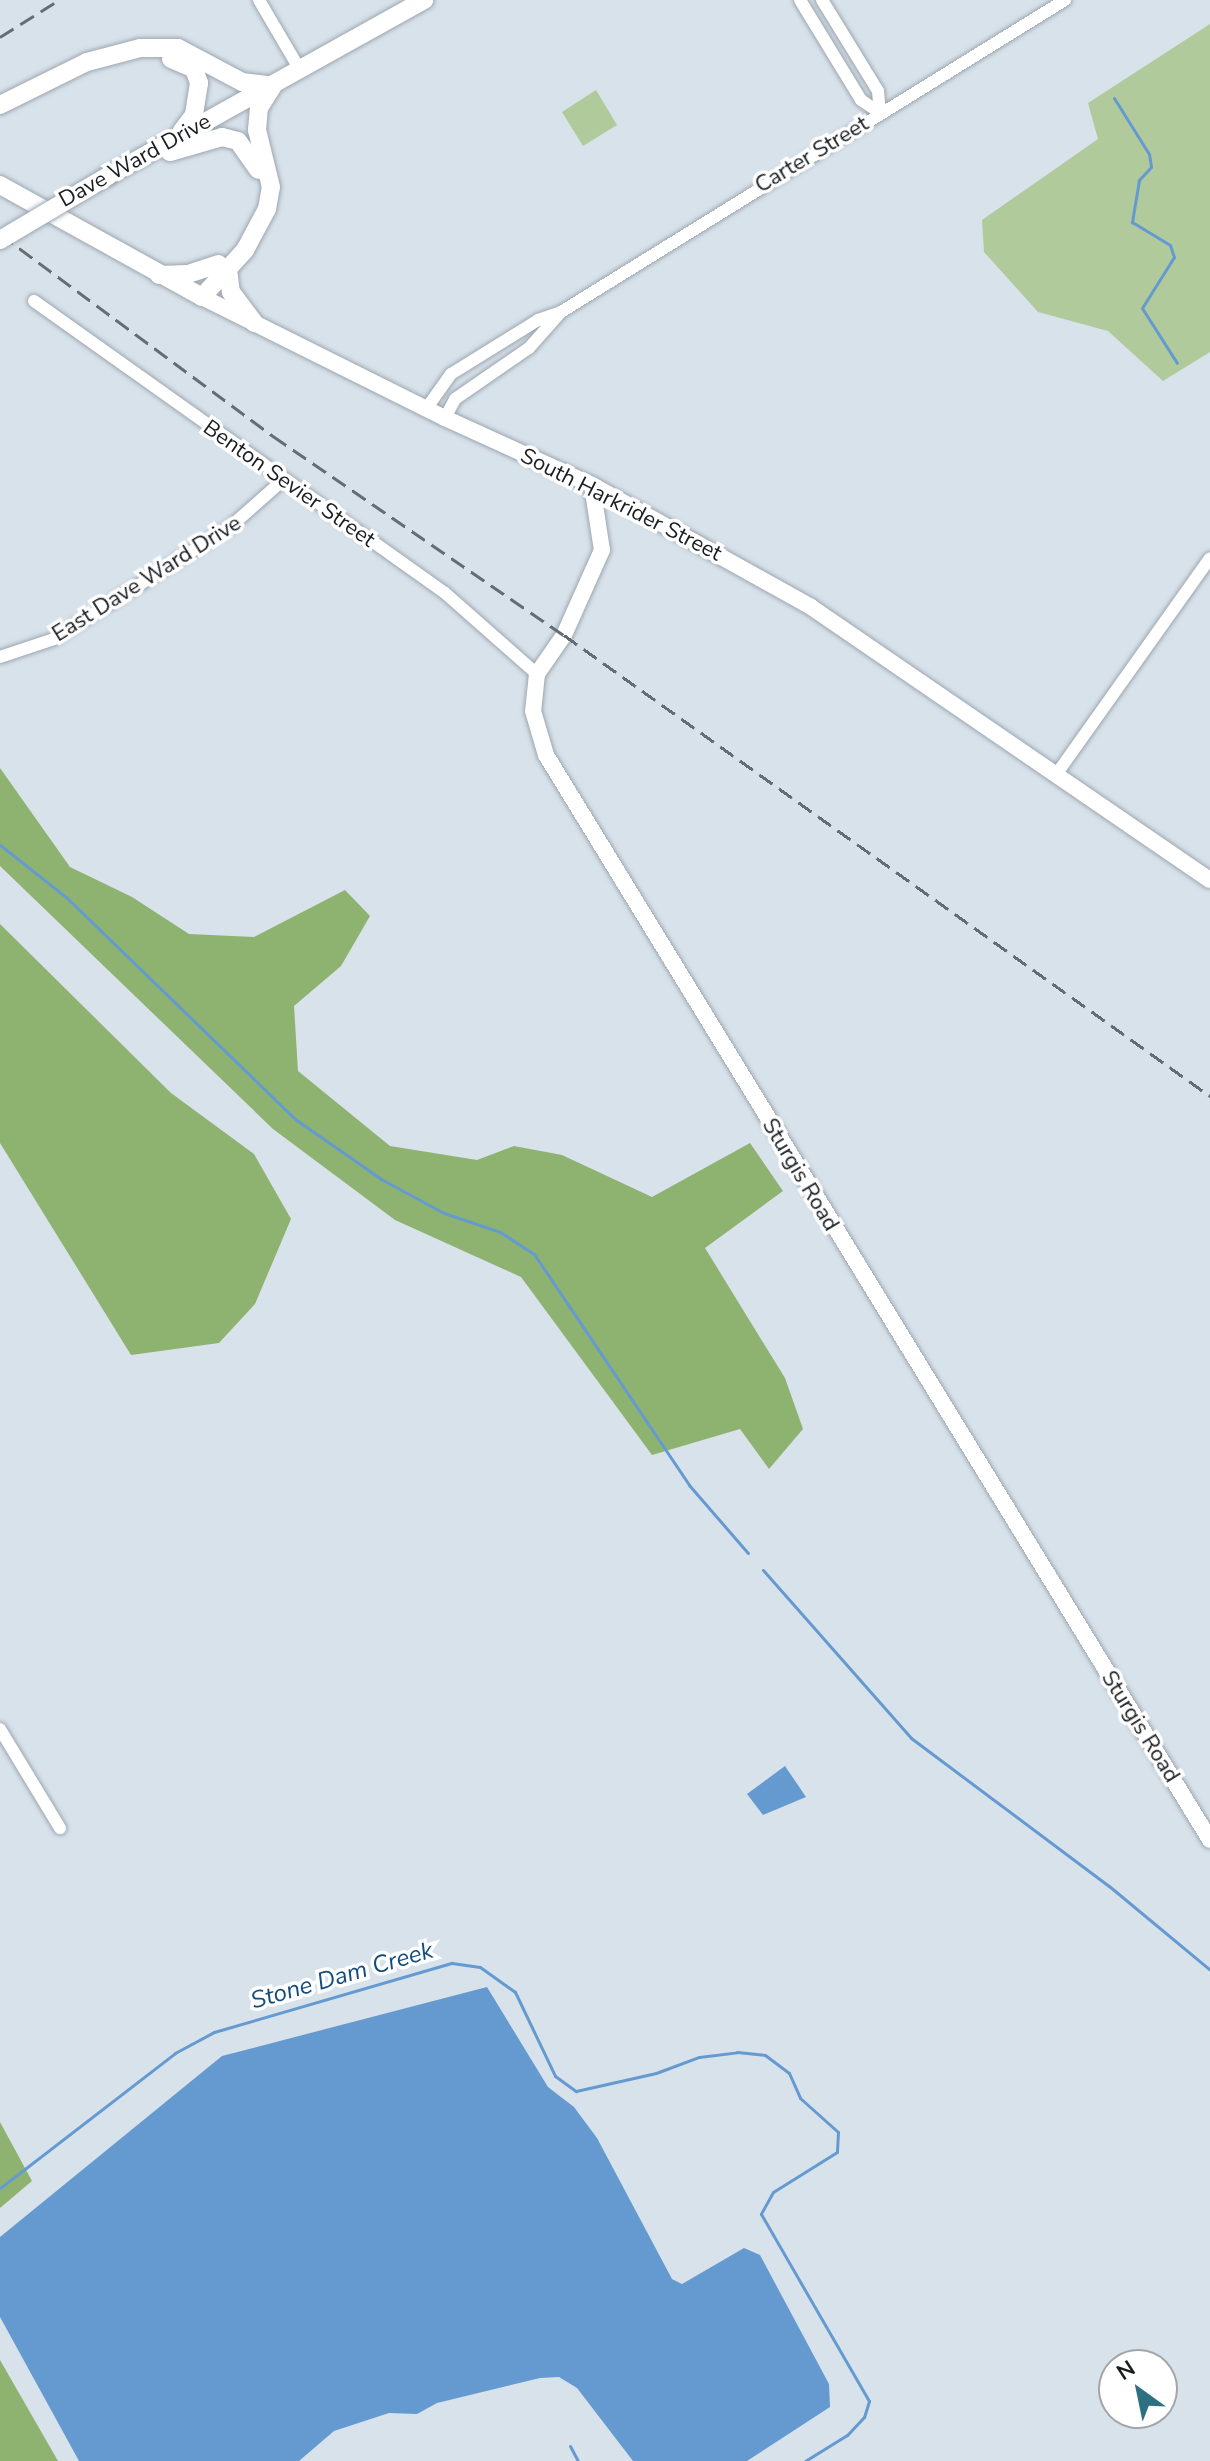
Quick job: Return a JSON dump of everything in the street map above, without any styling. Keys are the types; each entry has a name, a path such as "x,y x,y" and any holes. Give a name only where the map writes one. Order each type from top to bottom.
{"main road":[{"path":"197,295 267,209 271,187 257,130 259,108 273,86 424,0"},
{"path":"0,105 87,62 140,48 178,48 242,82 273,86"},
{"path":"0,115 76,77 142,60 168,58 194,69 199,83 194,115 174,140"},
{"name":"Dave Ward Drive","path":"0,240 108,176 273,86"},
{"path":"129,165 222,137 238,141 251,155 260,194 254,215 223,266 188,274 157,275"},
{"path":"0,170 23,200"},
{"name":"South Harkrider Street","path":"0,185 197,295"},
{"path":"223,266 231,292 254,323"}],"street":[{"path":"259,0 300,70"},
{"path":"800,0 861,100 880,113"},
{"path":"822,0 878,91 880,113"},
{"name":"Carter Street","path":"426,409 451,374 538,320 561,312 1065,0"},
{"name":"South Harkrider Street","path":"197,295 426,409 592,485 811,607 1058,772 1210,880"},
{"name":"Benton Sevier Street","path":"34,301 282,481 445,593 537,674"},
{"name":"Carter Street","path":"445,418 455,399 529,348 561,312"},
{"name":"East Dave Ward Drive","path":"0,657 54,639 230,527 282,481"},
{"path":"537,674 564,635 602,550 592,485"},
{"path":"1058,772 1210,558"},
{"name":"Sturgis Road","path":"537,674 533,711 546,755 1210,1840"},
{"path":"0,1729 60,1828"}],"green space":[{"path":"1210,24 1210,352 1163,381 1108,331 1038,312 984,252 982,220 1098,139 1088,103"},
{"path":"596,90 617,125 583,146 562,112"},
{"path":"0,768 70,867 132,897 189,934 254,937 345,890 370,916 341,966 294,1006 298,1071 390,1146 477,1160 514,1146 562,1155 652,1197 750,1143 783,1191 705,1248 785,1378 803,1429 769,1469 740,1429 652,1455 521,1277 395,1220 273,1129 0,866"},
{"path":"0,924 171,1093 254,1154 291,1219 255,1304 219,1343 131,1355 0,1143"},
{"path":"0,2122 32,2181 0,2208"},
{"path":"0,2360 58,2461 0,2461"}],"water":[{"path":"785,1766 806,1797 763,1815 747,1794"},
{"path":"487,1987 548,2087 574,2107 597,2138 672,2279 682,2284 744,2248 760,2255 829,2384 830,2407 747,2461 633,2461 577,2388 559,2377 540,2378 437,2403 417,2414 389,2413 334,2431 299,2461 79,2461 0,2317 0,2237 222,2056"}],"waterway":[{"path":"1114,98 1149,154 1151,167 1139,180 1132,222 1170,245 1174,257 1142,308 1177,363"},
{"path":"0,845 67,898 295,1119 381,1179 444,1213 500,1232 534,1254 689,1485 748,1553"},
{"path":"763,1570 911,1738 1109,1886 1210,1970"},
{"name":"Stone Dam Creek","path":"0,2188 175,2053 214,2032 452,1963 480,1967 515,1992 555,2076 576,2091 656,2073 699,2057 737,2052 765,2055 789,2073 800,2098 838,2132 837,2152 773,2192 761,2214 869,2401 864,2417 847,2435 805,2461"},
{"name":"Stone Dam Creek","path":"570,2446 578,2461"}],"railway":[{"path":"0,37 59,0"},
{"path":"0,234 273,436 564,635 1210,1096"}]}
